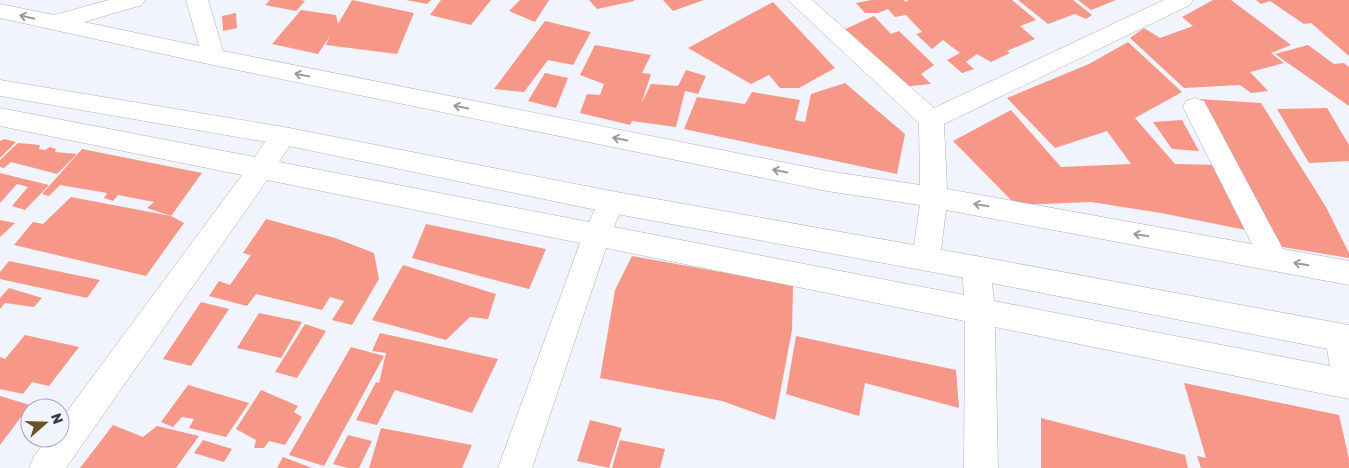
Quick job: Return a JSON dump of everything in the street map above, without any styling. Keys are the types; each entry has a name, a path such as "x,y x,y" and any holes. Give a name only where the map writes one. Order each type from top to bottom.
{"street":[{"path":"54,23 134,0"},
{"path":"197,0 213,57"},
{"path":"799,0 931,120 934,197 926,258"},
{"path":"931,120 1182,0"},
{"path":"0,11 213,57 827,181 934,197 1349,273"},
{"path":"0,88 284,136 611,202 926,258 1344,338 1349,384 0,117"},
{"path":"1195,107 1274,259"},
{"path":"46,468 284,136"},
{"path":"514,468 597,235 611,202"},
{"path":"976,268 980,311 981,468"}],"building":[{"path":"270,0 305,1 296,11 265,5"},
{"path":"352,0 414,13 397,54 326,45 330,36 318,54 272,44 301,10 336,15 338,24"},
{"path":"406,0 431,0 427,4"},
{"path":"441,0 491,0 471,25 430,15"},
{"path":"520,0 549,0 535,22 509,11"},
{"path":"589,0 634,0 634,1 597,9"},
{"path":"663,0 704,0 673,11"},
{"path":"871,0 904,0 905,2 909,0 1012,0 1036,20 1020,26 1035,39 1007,51 1010,53 991,62 977,54 966,62 974,69 962,73 947,60 960,53 943,40 932,49 916,34 922,32 906,15 895,17 888,9 878,13 865,13 856,3"},
{"path":"1018,0 1073,0 1092,15 1086,19 1075,14 1048,24"},
{"path":"1078,0 1116,0 1091,10"},
{"path":"1213,0 1231,0 1291,45 1271,53 1284,63 1250,72 1268,91 1251,93 1240,85 1184,88 1130,38 1144,28 1160,38 1193,26 1182,17"},
{"path":"1256,0 1349,0 1349,56 1311,23 1304,24 1270,1 1261,4"},
{"path":"773,2 835,68 799,88 780,88 769,75 751,84 688,48"},
{"path":"236,13 237,28 223,31 222,16"},
{"path":"874,16 891,34 899,31 934,65 921,74 931,84 901,87 843,30"},
{"path":"545,21 591,32 573,65 548,60 524,92 494,89"},
{"path":"1128,42 1182,92 1135,118 1175,164 1219,165 1256,232 1161,213 1091,202 1016,205 953,141 1011,110 1061,167 1131,164 1107,131 1055,148 1007,98 1089,64"},
{"path":"595,45 651,55 642,73 651,74 641,104 651,84 678,86 686,70 706,76 698,94 685,91 676,127 632,121 630,125 580,113 587,94 600,95 604,84 580,75"},
{"path":"1308,45 1334,64 1344,63 1349,67 1349,106 1275,54"},
{"path":"545,73 568,78 556,108 528,101"},
{"path":"845,83 905,134 897,174 684,129 697,97 745,104 752,92 800,100 795,120 805,122 811,94"},
{"path":"1198,99 1261,103 1326,207 1349,253 1349,258 1271,245 1257,201"},
{"path":"1327,108 1349,145 1349,161 1309,163 1277,109"},
{"path":"1182,120 1199,151 1172,149 1153,122"},
{"path":"4,139 16,142 0,158 0,141"},
{"path":"18,143 40,145 39,149 45,150 50,147 56,149 55,152 77,154 57,174 11,162 4,168 0,167 0,160"},
{"path":"82,149 202,173 171,216 147,208 154,202 118,195 113,201 104,198 107,193 60,185 49,196 42,194"},
{"path":"0,173 49,185 25,210 12,206 28,187 17,184 0,203"},
{"path":"71,197 171,216 184,223 146,276 14,245 33,222 43,224"},
{"path":"266,219 335,238 374,253 379,279 352,325 332,320 344,301 330,297 322,310 256,294 247,306 209,296 219,281 230,285 251,255 243,253"},
{"path":"0,220 15,223 0,237"},
{"path":"426,224 546,249 529,289 412,258"},
{"path":"632,256 793,285 792,330 775,420 722,401 600,378 615,290"},
{"path":"9,261 100,280 87,298 0,279 0,272"},
{"path":"403,265 496,294 488,319 470,317 446,340 372,320"},
{"path":"9,288 42,298 34,307 5,303 0,309 0,298"},
{"path":"201,302 229,309 191,366 163,359"},
{"path":"259,313 302,322 281,358 237,348"},
{"path":"305,324 326,331 297,378 275,372"},
{"path":"380,333 498,359 472,413 395,390 377,425 356,420 376,382 379,383 386,353 372,351"},
{"path":"25,335 79,347 49,386 32,382 23,394 0,389 0,357 5,359"},
{"path":"796,336 956,370 959,408 865,383 859,416 786,394"},
{"path":"351,347 384,356 324,466 289,455"},
{"path":"1184,383 1339,415 1349,459 1349,468 1201,468 1197,456 1206,458"},
{"path":"188,385 249,403 226,437 189,428 194,419 182,417 173,427 161,422"},
{"path":"261,390 298,406 294,412 302,417 285,445 269,441 264,448 254,448 256,440 236,429"},
{"path":"0,396 20,402 20,418 0,445"},
{"path":"1041,418 1185,455 1188,468 1041,468"},
{"path":"590,420 622,428 609,468 577,461"},
{"path":"113,425 143,437 157,426 199,436 176,468 80,468"},
{"path":"381,428 472,445 462,468 369,468"},
{"path":"348,435 372,441 359,468 348,468 333,464"},
{"path":"203,440 232,449 224,462 194,453"},
{"path":"620,440 665,449 660,468 612,468"},
{"path":"283,457 312,468 277,468"}]}
